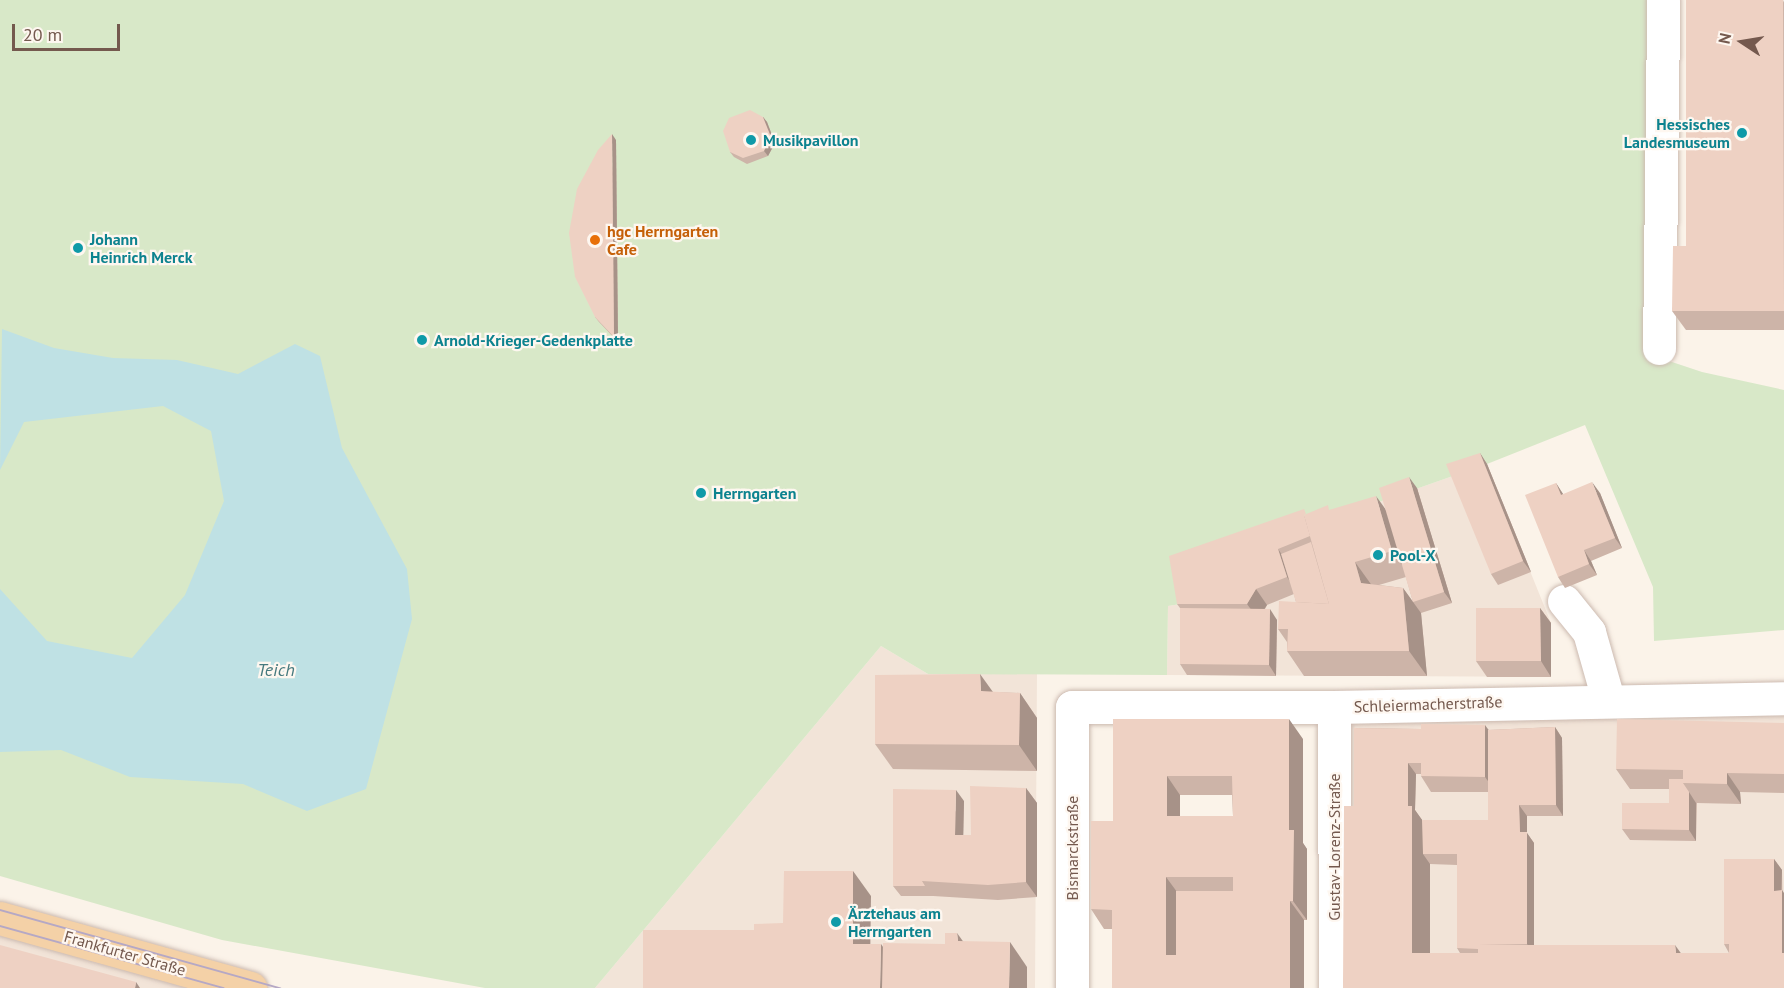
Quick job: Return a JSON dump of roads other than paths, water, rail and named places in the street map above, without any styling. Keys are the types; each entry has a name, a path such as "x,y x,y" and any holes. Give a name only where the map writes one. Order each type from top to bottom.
{"main road":[{"name":"Frankfurter Straße","path":"0,918 250,988"}],"street":[{"path":"1659,348 1663,0"},
{"path":"1564,601 1589,632 1608,699"},
{"name":"Schleiermacherstraße","path":"1072,707 1334,707 1608,699 1784,698"},
{"name":"Bismarckstraße","path":"1072,707 1072,988"},
{"name":"Gustav-Lorenz-Straße","path":"1334,707 1335,988"}],"water":[{"name":"Teich","path":"2,329 54,348 113,358 177,360 238,374 295,344 320,356 342,448 407,569 412,619 366,789 307,811 243,784 130,777 61,750 0,752 0,589 47,641 132,658 185,595 224,501 211,431 163,406 24,422 0,470"}],"tram line":[{"path":"0,910 280,988"},
{"path":"0,926 224,988"}],"place":[{"name":"Hessisches Landesmuseum","path":"1742,133"},
{"name":"Musikpavillon","path":"751,140"},
{"name":"hgc Herrngarten Cafe","path":"595,240"},
{"name":"Johann Heinrich Merck","path":"78,248"},
{"name":"Arnold-Krieger-Gedenkplatte","path":"422,340"},
{"name":"Herrngarten","path":"701,493"},
{"name":"Pool-X","path":"1378,555"},
{"name":"Ärztehaus am Herrngarten","path":"836,922"}]}
